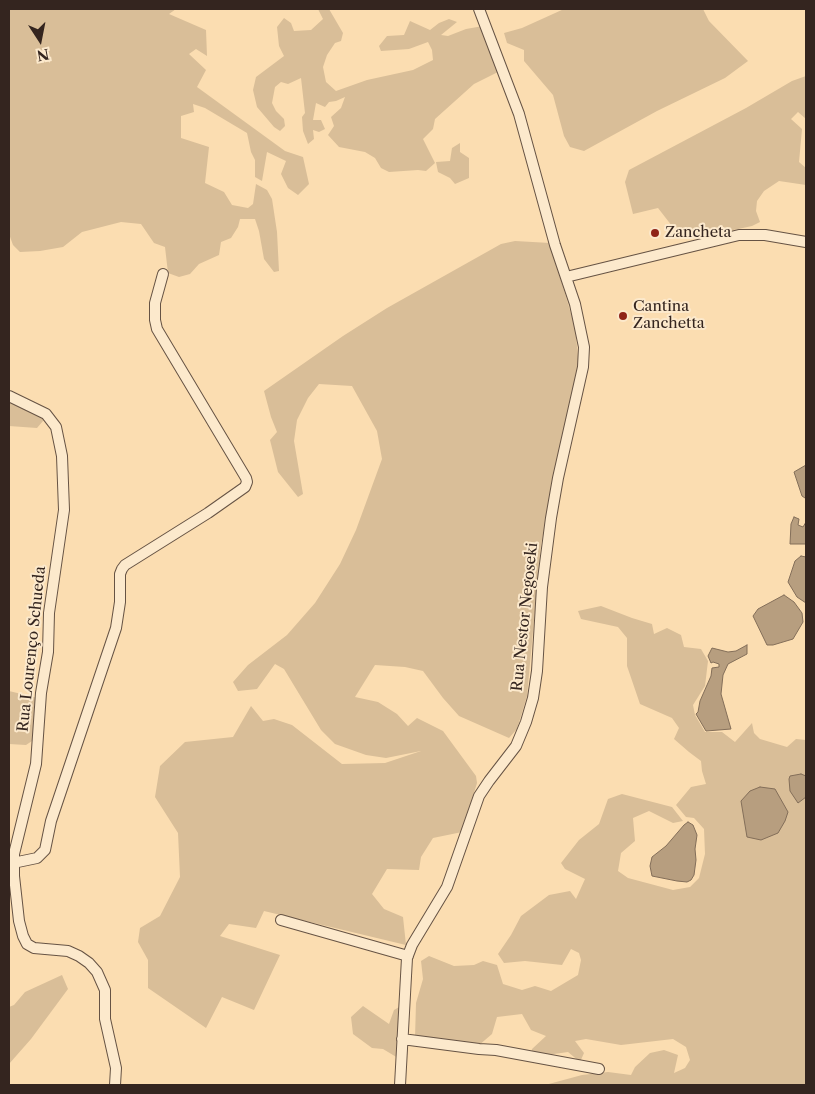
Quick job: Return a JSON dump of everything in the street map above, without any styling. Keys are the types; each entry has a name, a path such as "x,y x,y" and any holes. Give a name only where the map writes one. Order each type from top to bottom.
{"street":[{"name":"Rua Nestor Negoseki","path":"400,1085 408,956 412,945 447,887 479,796 516,746 524,728 533,698 537,671 542,587 551,518 583,367 584,347 581,326 552,236 519,114 480,9"},
{"path":"566,277 739,235 765,235 806,242"},
{"path":"14,863 37,858 45,850 51,821 116,628 120,608 120,574 122,569 125,565 208,513 245,487 246,482 241,469 157,328 155,303 163,274"},
{"name":"Rua Lourenço Schueda","path":"9,396 46,414 56,428 62,456 64,510 49,613 48,652 41,693 36,764 17,842 14,863 19,922 27,944 34,948 68,951 79,956 89,963 103,982 106,1029 116,1068 115,1085"},
{"path":"281,920 408,956"},
{"path":"402,1039 496,1050 599,1069"}],"shaded area":[{"path":"9,9 176,9 169,14 206,30 207,56 196,49 189,54 206,70 197,87 285,151 303,157 309,184 298,195 288,188 281,174 286,161 267,152 262,181 255,177 255,160 251,152 247,133 205,108 193,104 194,112 181,116 181,138 209,147 205,183 224,192 232,205 248,208 253,204 256,184 267,190 272,199 277,232 279,271 274,272 264,259 255,219 240,219 238,227 231,238 221,242 219,255 199,264 190,274 179,277 168,273 165,247 154,243 141,224 121,222 82,232 63,247 20,252 13,245 9,234"},
{"path":"318,9 329,9 343,33 341,41 335,43 327,55 323,67 326,82 336,91 367,80 413,70 433,60 432,50 428,42 409,49 381,51 379,46 387,36 404,35 410,21 430,30 439,23 449,19 457,22 441,35 448,36 466,29 483,26 498,72 474,84 435,119 433,129 423,139 435,163 426,171 389,172 381,168 375,158 365,152 339,147 328,135 334,126 331,117 341,108 345,97 329,102 325,107 316,103 313,120 321,120 325,129 319,132 313,130 314,139 308,144 303,131 302,117 305,113 301,78 288,84 281,82 275,87 272,103 276,111 284,119 285,126 280,131 274,127 257,107 253,90 256,77 284,56 279,46 277,27 284,18 291,23 294,31 311,30 323,19"},
{"path":"564,9 703,9 709,21 748,61 725,78 657,111 584,151 570,147 564,136 553,95 524,61 524,50 507,43 504,33 522,28"},
{"path":"806,76 806,119 798,112 791,119 802,129 799,162 806,168 806,185 779,181 764,191 757,201 756,211 760,222 752,226 706,236 672,226 658,208 633,214 625,182 629,170 746,108 792,81"},
{"path":"460,143 460,152 469,158 469,178 455,184 450,178 438,172 436,162 450,161 452,148"},
{"path":"515,241 550,243 575,327 579,366 541,544 527,696 517,729 509,738 459,716 423,671 405,667 375,665 355,697 378,702 397,714 408,726 417,718 443,731 476,776 477,783 462,832 433,838 421,857 419,870 387,869 372,894 384,909 403,917 406,945 264,911 256,928 229,924 220,936 280,955 254,1010 222,997 206,1028 148,988 148,960 138,942 140,928 160,916 180,877 178,833 155,797 160,766 185,742 233,737 251,706 263,721 274,719 292,725 342,764 385,763 421,751 386,758 366,755 335,744 321,730 284,669 275,664 257,689 238,691 233,682 248,665 287,635 315,603 340,564 356,530 382,459 377,431 352,386 319,384 308,398 297,420 294,441 303,494 298,497 278,472 270,440 277,432 264,391 387,308 501,244"},
{"path":"9,400 42,416 43,421 37,428 9,426"},
{"path":"806,465 805,498 802,496 794,472"},
{"path":"794,517 799,519 798,525 803,527 806,522 806,544 790,544 791,524"},
{"path":"801,556 806,557 806,603 797,597 788,582 795,561"},
{"path":"784,595 794,602 802,613 803,622 793,639 767,645 753,616 758,609"},
{"path":"601,606 652,624 654,634 667,628 681,635 684,647 701,649 708,661 705,686 693,705 695,715 705,732 722,732 735,742 752,723 754,733 760,739 787,747 796,739 806,740 806,1085 545,1085 582,1075 608,1072 631,1075 635,1067 650,1053 664,1050 678,1055 674,1073 685,1068 690,1060 686,1047 673,1039 621,1045 586,1039 575,1041 584,1053 580,1062 568,1052 540,1056 531,1054 532,1049 546,1036 531,1030 522,1014 497,1017 492,1034 478,1046 415,1038 416,1003 423,979 421,961 429,956 454,966 474,965 483,961 497,965 503,984 522,990 535,986 551,991 578,975 581,960 579,953 571,949 562,965 525,961 504,963 498,954 521,916 549,895 570,891 576,899 585,879 565,869 561,863 579,840 599,824 608,799 622,794 672,807 683,821 673,823 649,811 633,818 635,841 621,853 618,871 628,878 673,890 690,887 699,878 705,854 704,829 694,818 686,817 676,805 691,787 706,784 701,761 674,739 679,728 672,718 640,704 627,666 627,638 618,627 581,619 578,611"},
{"path":"747,645 747,654 728,664 723,675 721,694 731,729 706,731 696,714 711,676 712,668 719,667 719,664 711,663 708,656 712,648 728,652 736,651"},
{"path":"9,691 38,698 32,741 26,745 9,744"},
{"path":"801,774 806,776 806,797 798,803 790,791 789,779 790,776"},
{"path":"760,787 775,789 788,812 778,833 761,840 747,837 741,801 750,791"},
{"path":"688,822 693,825 697,835 694,875 691,880 687,882 677,881 652,876 650,866 652,857 666,846"},
{"path":"62,975 68,989 31,1039 9,1064 9,1007 14,1005 25,992"},
{"path":"363,1006 389,1024 394,1010 401,1006 398,1058 383,1049 372,1048 353,1034 351,1017"}],"place":[{"name":"Zancheta","path":"655,233"},
{"name":"Cantina Zanchetta","path":"623,316"}]}
